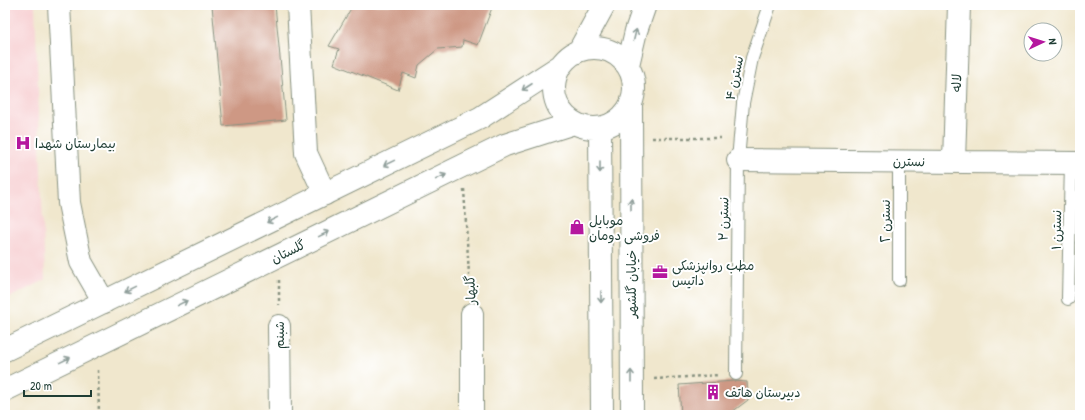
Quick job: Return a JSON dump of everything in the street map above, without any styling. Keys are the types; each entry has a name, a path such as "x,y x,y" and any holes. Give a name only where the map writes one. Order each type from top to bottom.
{"main road":[{"path":"59,5 69,203 81,262 104,302"},
{"path":"298,5 306,153 325,194"},
{"path":"5,350 480,118 560,66 580,49 604,5"},
{"path":"628,65 636,31 646,5"},
{"name":"لاله","path":"954,162 959,5"},
{"path":"560,66 555,78 555,98 564,115 574,123 587,128 600,128 613,124 624,116 631,104 635,91 634,78 628,65 619,55 607,49 594,47 580,49"},
{"name":"خیابان گلشهر","path":"631,104 632,415"},
{"name":"گلستان","path":"5,390 505,145 574,123"},
{"path":"600,128 602,415"},
{"name":"نسترن","path":"738,160 1075,162"},
{"name":"گلبهار","path":"472,314 472,415"},
{"name":"شبنم","path":"279,326 280,415"}],"lane":[{"name":"نسترن ۴","path":"738,160 743,103 752,58 770,5"},
{"name":"نسترن ٣","path":"736,374 738,160"},
{"name":"نسترن ٢","path":"899,161 899,280"},
{"name":"نسترن ١","path":"1068,299 1075,162"}],"path":[{"path":"631,138 740,138"},
{"name":"گلبهار","path":"463,166 472,314"},
{"name":"شبنم","path":"279,256 279,326"},
{"path":"97,345 99,415"},
{"path":"631,381 736,374"}],"shaded area":[{"name":"بیمارستان شهدا","path":"5,5 35,5 45,280 5,300"}],"building":[{"path":"212,5 275,5 286,120 223,126"},
{"path":"353,5 493,5 478,45 463,40 462,47 438,49 419,65 416,78 403,73 398,90 334,64 339,49 329,46"},
{"name":"دبیرستان هاتف","path":"734,381 747,382 748,400 728,415 681,415 679,385"}],"place":[{"name":"بیمارستان شهدا","path":"23,143"},
{"name":"موبایل فروشی دومان","path":"577,227"},
{"name":"مطب روانپزشکی داتیس","path":"660,272"},
{"name":"دبیرستان هاتف","path":"713,392"}]}
